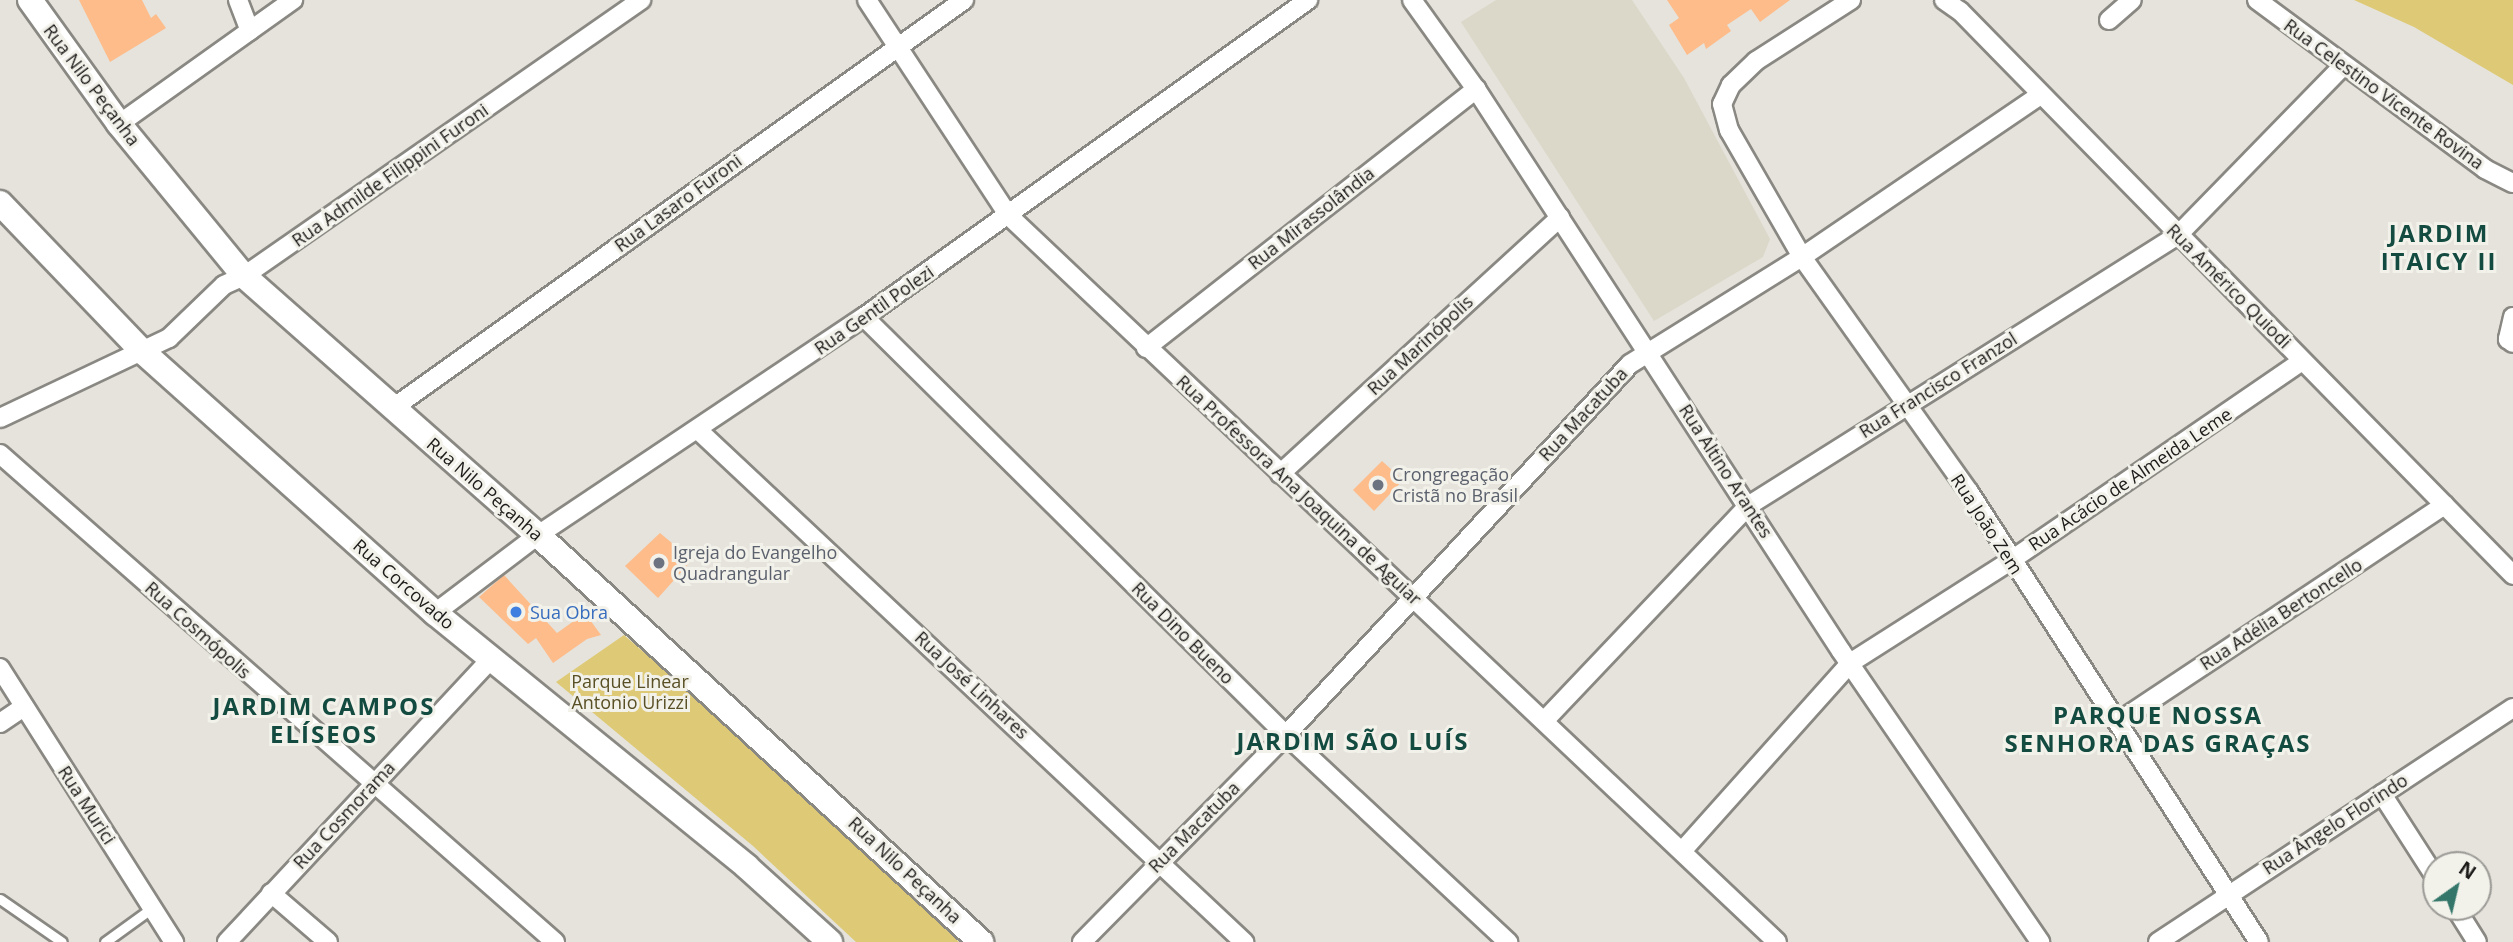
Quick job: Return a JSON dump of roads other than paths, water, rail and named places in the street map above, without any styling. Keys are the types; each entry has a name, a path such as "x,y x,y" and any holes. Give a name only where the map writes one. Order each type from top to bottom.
{"street":[{"name":"Rua Nilo Peçanha","path":"30,0 119,124 244,276 538,535 981,942"},
{"path":"238,0 250,31"},
{"path":"119,124 293,0"},
{"name":"Rua Admilde Filippini Furoni","path":"0,418 169,338 224,285 244,276 642,0"},
{"name":"Rua Professora Ana Joaquina de Aguiar","path":"866,0 1008,215 1146,348 1683,850 1777,942"},
{"name":"Rua Lasaro Furoni","path":"393,408 964,0"},
{"name":"Rua Gentil Polezi","path":"435,613 538,535 864,317 1308,0"},
{"name":"Rua Altino Arantes","path":"1412,0 1476,89 1850,663 2040,942"},
{"name":"Rua João Zem","path":"1851,0 1756,61 1731,85 1722,104 1729,130 1758,187 1802,257 1906,404 2118,722 2259,942"},
{"name":"Rua Américo Quiodi","path":"1944,0 1960,11 2040,96 2513,575"},
{"path":"2109,20 2132,0"},
{"name":"Rua Celestino Vicente Rovina","path":"2257,0 2485,169 2513,183"},
{"name":"Rua Francisco Franzol","path":"1545,720 1748,506 2178,234 2343,66"},
{"name":"Rua Mirassolândia","path":"1146,348 1476,89"},
{"name":"Rua Macatuba","path":"1082,942 1286,734 1413,596 1648,350 1802,257 2040,96"},
{"name":"Rua Corcovado","path":"0,203 143,352 435,613 747,867 830,942"},
{"name":"Rua Marinópolis","path":"1280,474 1560,217"},
{"name":"Rua Dino Bueno","path":"864,317 1286,734 1508,942"},
{"path":"2513,317 2508,339 2513,344"},
{"name":"Rua Acácio de Almeida Leme","path":"1683,850 1850,663 2010,561 2302,361"},
{"name":"Rua José Linhares","path":"698,430 1160,860 1244,942"},
{"name":"Rua Cosmópolis","path":"0,454 372,786 555,942"},
{"name":"Rua Adélia Bertoncello","path":"2118,722 2445,505"},
{"name":"Rua Cosmorama","path":"227,942 491,659"},
{"name":"Rua Murici","path":"0,668 174,942"},
{"path":"0,723 24,707"},
{"name":"Rua Ângelo Florindo","path":"2158,942 2513,708"},
{"path":"2382,794 2422,856"},
{"path":"271,893 328,942"},
{"path":"2464,921 2477,942"}],"lane":[{"path":"0,899 62,942"},
{"path":"105,942 152,908"}],"place":[{"name":"Crongregação Cristã no Brasil","path":"1378,485"},
{"name":"Igreja do Evangelho Quadrangular","path":"659,563"},
{"name":"Sua Obra","path":"516,612"}],"district":[{"name":"JARDIM ITAICY II","path":"2439,247"},
{"name":"JARDIM CAMPOS ELÍSEOS","path":"324,720"},
{"name":"PARQUE NOSSA SENHORA DAS GRAÇAS","path":"2158,729"},
{"name":"JARDIM SÃO LUÍS","path":"1353,741"}],"park label":[{"name":"Parque Linear Antonio Urizzi","path":"630,692"}]}
